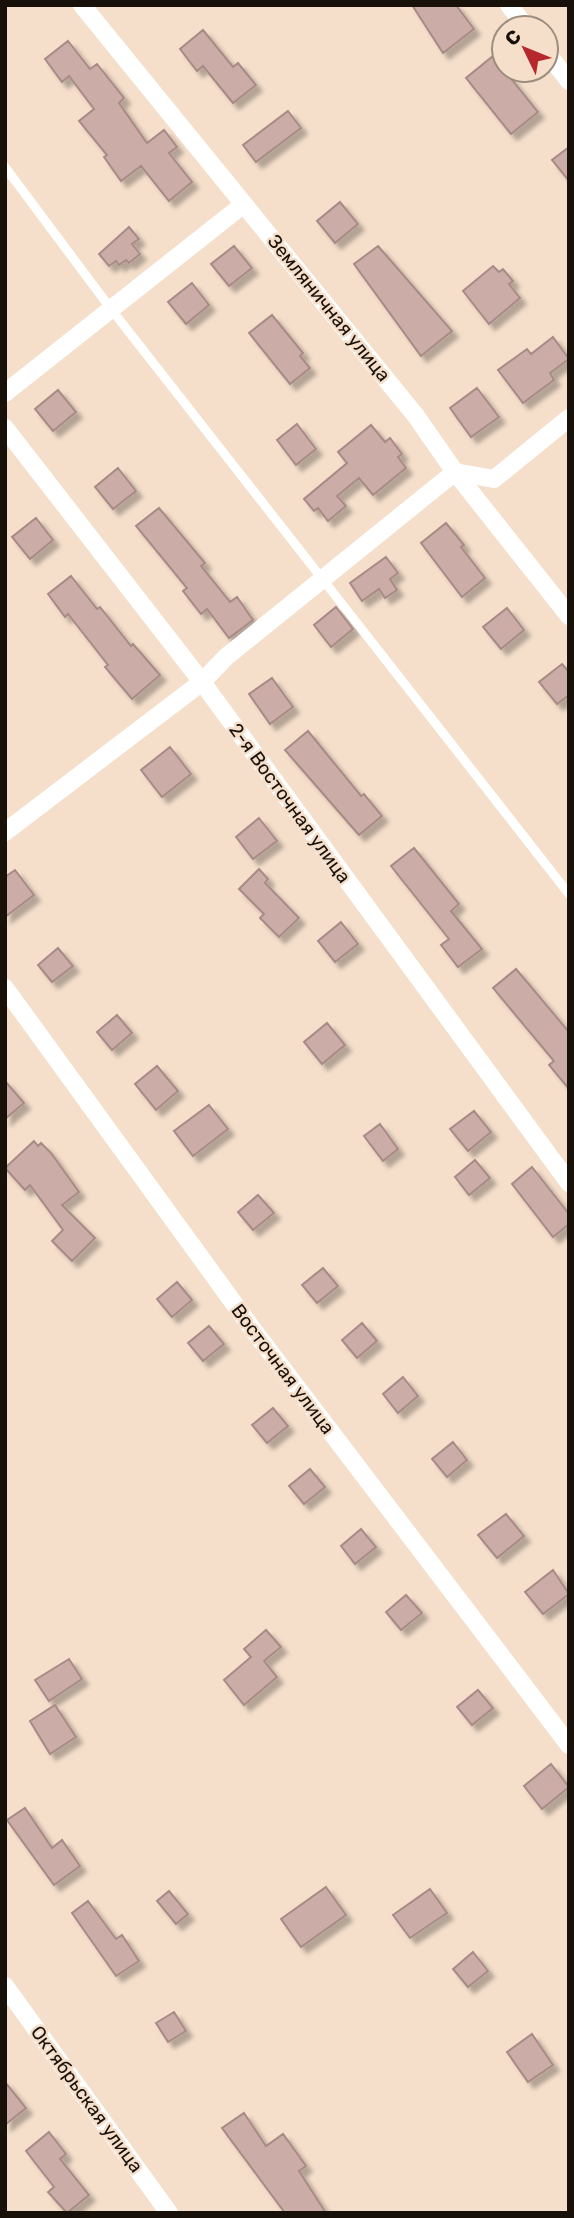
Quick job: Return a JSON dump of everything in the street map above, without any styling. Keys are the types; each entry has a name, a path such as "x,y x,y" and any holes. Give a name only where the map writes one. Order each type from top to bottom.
{"street":[{"name":"Земляничная улица","path":"82,5 416,416 455,472 569,616"},
{"path":"5,393 244,204"},
{"path":"5,832 202,682 226,657 455,472 494,479 569,418"},
{"name":"2-я Восточная улица","path":"5,428 202,682 569,1183"},
{"name":"Восточная улица","path":"5,988 254,1331 569,1745"},
{"name":"Октябрьская улица","path":"5,1986 169,2213"}],"lane":[{"path":"5,167 111,309 321,580 569,894"}],"building":[{"path":"412,5 456,5 474,29 443,53"},
{"path":"203,30 233,67 238,63 256,85 233,103 203,66 197,71 180,49"},
{"path":"68,41 90,69 97,64 124,98 119,103 147,143 164,130 177,147 169,153 192,182 169,201 141,166 121,181 104,157 107,155 79,121 94,109 69,76 62,82 45,59"},
{"path":"490,58 490,84 516,84 538,112 511,134 466,78"},
{"path":"288,111 301,128 256,162 243,145"},
{"path":"569,147 569,181 552,160"},
{"path":"340,202 358,224 335,243 317,221"},
{"path":"129,227 139,239 132,244 140,254 129,263 126,260 119,265 116,261 109,266 99,254"},
{"path":"234,246 252,268 229,286 211,264"},
{"path":"378,246 452,331 421,356 354,264"},
{"path":"493,266 499,272 503,269 513,281 509,284 520,298 489,324 463,291"},
{"path":"192,283 209,305 186,324 168,302"},
{"path":"272,315 303,353 300,356 310,368 290,384 249,333"},
{"path":"553,337 569,359 550,373 554,380 523,403 498,370 527,349 531,354"},
{"path":"477,388 499,417 471,437 450,408"},
{"path":"58,390 76,412 53,431 35,409"},
{"path":"297,424 316,449 296,465 277,440"},
{"path":"371,425 385,442 390,438 402,454 398,457 406,468 373,495 359,478 337,496 346,506 328,521 318,508 314,511 304,499 347,463 338,452"},
{"path":"118,468 136,491 113,509 95,487"},
{"path":"159,508 205,563 201,566 230,602 237,597 253,620 229,638 207,609 201,614 183,591 187,588 136,526"},
{"path":"36,518 53,540 30,559 12,537"},
{"path":"446,523 485,578 462,597 421,543"},
{"path":"386,557 398,573 390,579 397,590 385,598 379,589 362,601 350,583"},
{"path":"71,576 97,609 100,607 131,646 133,644 160,675 132,699 105,667 108,665 68,614 65,617 48,594"},
{"path":"336,607 353,629 331,647 314,625"},
{"path":"507,608 524,630 501,649 483,627"},
{"path":"562,664 569,672 569,695 557,704 539,682"},
{"path":"272,678 293,707 270,724 249,694"},
{"path":"308,731 361,796 364,794 382,816 359,835 285,750"},
{"path":"170,747 191,774 162,797 141,770"},
{"path":"259,818 277,841 253,859 236,837"},
{"path":"414,848 459,904 451,911 482,949 458,967 441,945 449,939 391,866"},
{"path":"259,869 268,879 265,883 299,918 279,937 260,918 264,914 239,889"},
{"path":"15,870 34,895 5,917 5,877"},
{"path":"341,922 358,944 335,962 318,941"},
{"path":"58,948 73,966 52,982 38,965"},
{"path":"516,969 569,1032 569,1089 549,1065 554,1061 493,988"},
{"path":"117,1015 132,1033 112,1050 97,1032"},
{"path":"327,1023 345,1045 322,1064 304,1042"},
{"path":"157,1066 178,1091 156,1110 135,1084"},
{"path":"5,1081 24,1103 5,1119"},
{"path":"209,1105 228,1129 193,1156 174,1131"},
{"path":"474,1111 491,1132 468,1151 450,1129"},
{"path":"380,1124 398,1149 383,1161 364,1136"},
{"path":"34,1141 38,1146 41,1143 51,1153 79,1192 62,1205 95,1238 72,1261 52,1241 63,1230 30,1185 25,1190 5,1168"},
{"path":"475,1160 490,1178 469,1195 455,1177"},
{"path":"532,1167 569,1214 569,1224 553,1237 512,1184"},
{"path":"258,1195 274,1213 253,1230 238,1212"},
{"path":"323,1268 338,1286 317,1303 302,1285"},
{"path":"177,1282 192,1300 172,1317 157,1299"},
{"path":"362,1323 377,1341 357,1358 342,1340"},
{"path":"209,1326 224,1344 203,1361 188,1343"},
{"path":"403,1377 418,1396 398,1413 383,1394"},
{"path":"273,1408 288,1426 267,1443 252,1425"},
{"path":"453,1442 467,1460 447,1477 432,1459"},
{"path":"310,1469 325,1487 304,1504 289,1486"},
{"path":"506,1514 524,1536 497,1558 478,1535"},
{"path":"361,1529 376,1547 355,1564 341,1546"},
{"path":"553,1570 569,1594 543,1614 525,1592"},
{"path":"406,1595 422,1613 401,1630 386,1612"},
{"path":"266,1630 281,1647 264,1661 277,1677 244,1705 224,1680 251,1657 244,1649"},
{"path":"69,1659 82,1679 49,1701 35,1680"},
{"path":"478,1690 493,1708 472,1725 457,1707"},
{"path":"55,1705 76,1737 50,1754 30,1721"},
{"path":"551,1764 569,1787 542,1809 524,1786"},
{"path":"25,1808 52,1848 62,1840 80,1866 54,1885 7,1820"},
{"path":"326,1887 346,1915 301,1947 281,1919"},
{"path":"430,1889 447,1913 410,1938 393,1915"},
{"path":"169,1891 188,1914 176,1924 157,1901"},
{"path":"88,1901 116,1939 122,1935 139,1961 116,1976 72,1913"},
{"path":"473,1952 488,1971 468,1987 453,1969"},
{"path":"174,2012 186,2031 168,2042 156,2023"},
{"path":"532,2034 553,2065 528,2082 507,2052"},
{"path":"5,2082 26,2108 5,2125"},
{"path":"244,2113 266,2146 283,2134 306,2166 299,2171 326,2213 285,2213 222,2128"},
{"path":"49,2132 66,2154 60,2159 89,2195 67,2213 48,2192 54,2187 26,2151"}]}
